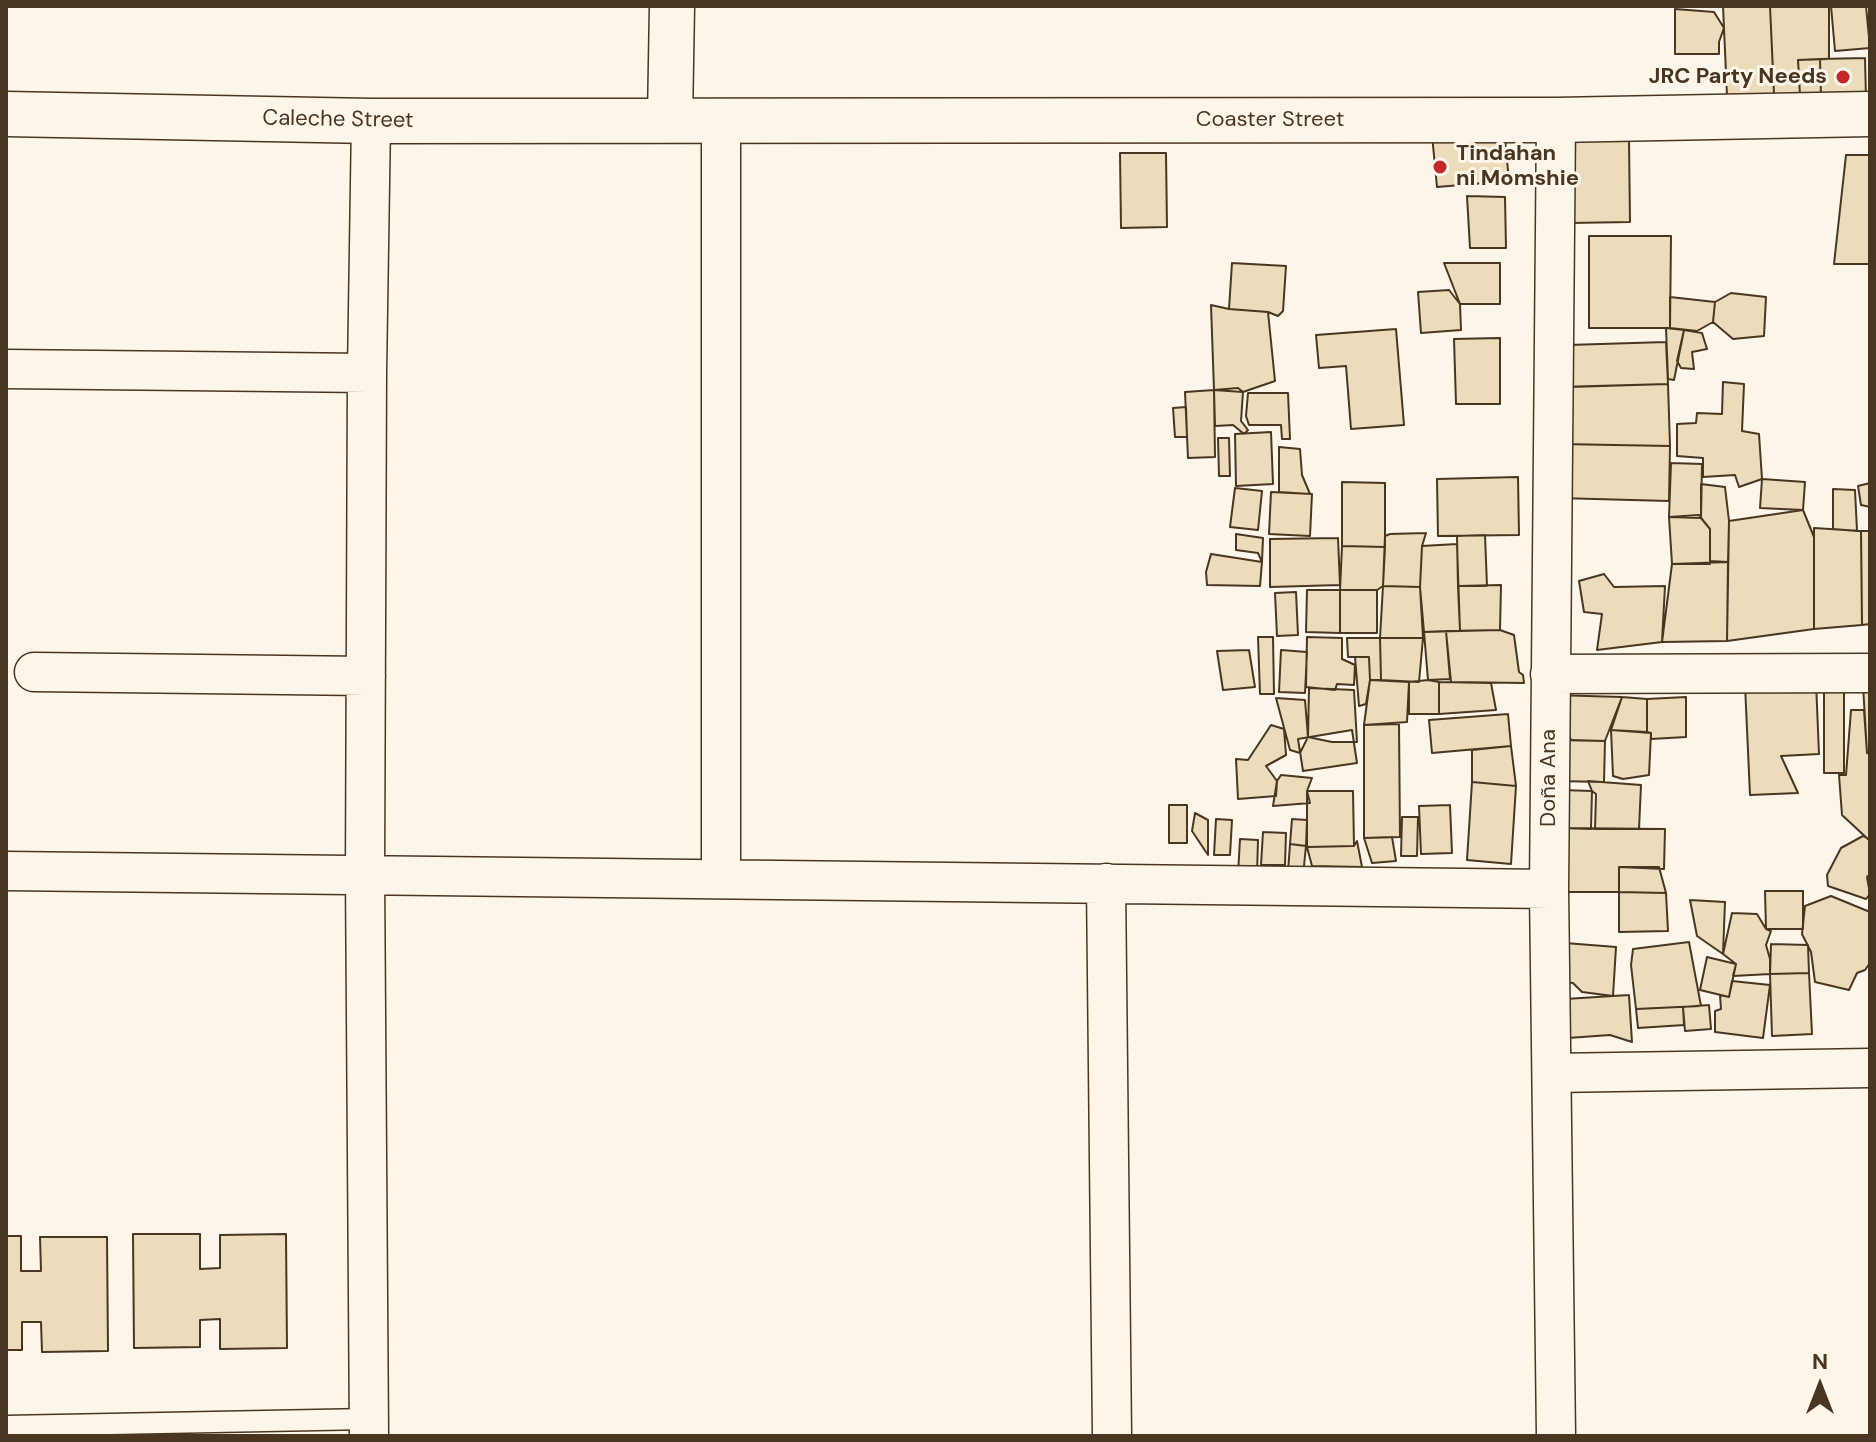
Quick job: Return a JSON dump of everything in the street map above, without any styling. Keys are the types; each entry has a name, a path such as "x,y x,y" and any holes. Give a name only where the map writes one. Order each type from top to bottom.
{"street":[{"path":"670,119 672,6"},
{"name":"Caleche Street","path":"6,114 371,121 670,119"},
{"name":"Coaster Street","path":"670,119 1556,120 1870,114"},
{"path":"721,119 721,878"},
{"name":"Doña Ana","path":"1556,120 1549,889 1556,1436"},
{"path":"369,1428 365,874 371,121"},
{"path":"6,369 367,373"},
{"path":"34,672 366,676"},
{"path":"1550,674 1870,673"},
{"path":"6,871 1549,889"},
{"path":"1106,883 1112,1436"},
{"path":"1552,1073 1870,1068"}],"lane":[{"path":"6,1426 369,1428"}],"building":[{"path":"1723,6 1770,6 1774,94 1727,96"},
{"path":"1770,6 1829,6 1829,59 1798,60 1800,95 1774,94"},
{"path":"1831,6 1866,6 1870,48 1835,51"},
{"path":"1675,9 1714,12 1724,28 1719,54 1675,54"},
{"name":"JRC Party Needs","path":"1865,58 1866,99 1821,96 1820,59"},
{"path":"1820,59 1821,96 1800,95 1798,60"},
{"path":"1504,128 1509,181 1437,187 1432,135"},
{"path":"1569,140 1629,140 1630,222 1569,223"},
{"path":"1120,153 1166,153 1167,227 1121,228"},
{"path":"1846,155 1870,155 1870,264 1834,264"},
{"path":"1467,196 1505,197 1506,248 1470,248"},
{"path":"1589,236 1671,236 1670,328 1589,328"},
{"path":"1232,263 1286,266 1283,311 1278,316 1268,312 1229,309"},
{"path":"1444,263 1500,263 1500,304 1460,304"},
{"path":"1449,290 1460,304 1461,330 1421,333 1418,292"},
{"path":"1731,293 1766,297 1764,336 1733,339 1713,322 1715,302"},
{"path":"1670,297 1715,302 1713,322 1697,331 1670,328"},
{"path":"1211,305 1268,312 1275,381 1243,392 1214,390"},
{"path":"1666,328 1684,330 1674,380 1668,379"},
{"path":"1396,329 1404,425 1351,429 1346,366 1319,368 1316,335"},
{"path":"1684,330 1702,333 1707,349 1692,352 1694,369 1681,368 1677,361"},
{"path":"1500,338 1500,404 1456,404 1454,339"},
{"path":"1666,342 1668,384 1569,387 1568,345"},
{"path":"1723,382 1744,384 1742,431 1759,434 1762,479 1739,487 1735,475 1703,477 1703,458 1677,456 1677,424 1696,423 1697,413 1722,414"},
{"path":"1668,384 1670,446 1560,444 1558,387"},
{"path":"1238,388 1243,392 1241,421 1248,430 1244,434 1233,425 1215,426 1214,390"},
{"path":"1214,390 1215,457 1188,458 1185,392"},
{"path":"1248,393 1288,393 1290,439 1282,439 1281,425 1249,425 1246,416"},
{"path":"1186,407 1187,437 1175,437 1173,408"},
{"path":"1271,432 1273,484 1236,486 1235,434"},
{"path":"1218,438 1229,438 1230,476 1219,476"},
{"path":"1560,444 1670,446 1669,501 1558,498"},
{"path":"1279,447 1300,449 1302,475 1310,494 1279,492"},
{"path":"1671,463 1702,464 1701,518 1669,517"},
{"path":"1518,477 1519,535 1438,536 1437,479"},
{"path":"1762,479 1805,482 1803,510 1760,508"},
{"path":"1342,482 1385,483 1385,547 1342,546"},
{"path":"1870,483 1870,507 1861,505 1858,486"},
{"path":"1701,484 1725,487 1729,521 1728,562 1710,561 1710,529 1701,518"},
{"path":"1235,488 1262,491 1258,530 1230,527"},
{"path":"1833,489 1855,490 1857,531 1833,529"},
{"path":"1271,492 1312,494 1310,536 1269,534"},
{"path":"1803,510 1814,537 1814,629 1727,641 1729,521"},
{"path":"1699,515 1710,529 1710,564 1672,564 1669,517"},
{"path":"1814,528 1861,531 1862,625 1814,629"},
{"path":"1861,531 1870,531 1870,624 1862,625"},
{"path":"1426,533 1422,546 1420,587 1383,586 1385,536"},
{"path":"1236,534 1263,538 1262,562 1258,553 1236,550"},
{"path":"1485,535 1487,586 1458,586 1457,536"},
{"path":"1338,538 1340,585 1270,587 1270,539"},
{"path":"1457,544 1460,631 1424,632 1420,587 1422,546"},
{"path":"1342,546 1385,547 1383,586 1377,590 1340,590"},
{"path":"1211,554 1262,562 1260,586 1207,585 1206,572"},
{"path":"1728,562 1727,641 1662,642 1672,564"},
{"path":"1604,574 1614,587 1665,586 1662,642 1597,650 1602,614 1584,612 1579,581"},
{"path":"1501,585 1500,630 1460,631 1458,586"},
{"path":"1383,586 1420,587 1423,638 1380,638"},
{"path":"1307,590 1340,590 1340,633 1306,632"},
{"path":"1340,590 1377,590 1377,633 1340,633"},
{"path":"1296,592 1298,635 1277,636 1275,593"},
{"path":"1500,630 1514,635 1519,672 1523,675 1524,683 1451,682 1446,631"},
{"path":"1446,631 1450,679 1428,680 1424,632"},
{"path":"1258,637 1273,637 1274,694 1260,694"},
{"path":"1307,637 1342,638 1342,659 1355,665 1354,685 1337,684 1335,690 1306,687"},
{"path":"1347,638 1380,638 1381,680 1370,680 1369,657 1348,657"},
{"path":"1380,638 1423,638 1419,682 1381,680"},
{"path":"1249,650 1255,687 1223,690 1217,651"},
{"path":"1281,650 1307,652 1305,693 1279,692"},
{"path":"1355,657 1369,657 1370,680 1366,704 1359,706"},
{"path":"1370,680 1409,682 1407,722 1364,725"},
{"path":"1824,680 1844,680 1844,773 1824,773"},
{"path":"1409,682 1439,682 1439,714 1409,714"},
{"path":"1439,682 1491,683 1496,710 1439,714"},
{"path":"1816,682 1819,754 1781,756 1798,793 1750,795 1745,685"},
{"path":"1863,685 1870,685 1870,754 1867,753"},
{"path":"1309,688 1354,690 1357,742 1332,742 1308,737"},
{"path":"1552,695 1622,697 1605,741 1571,740"},
{"path":"1622,697 1647,699 1647,732 1611,730"},
{"path":"1686,697 1686,737 1651,739 1651,733 1647,732 1647,699"},
{"path":"1276,698 1305,700 1308,737 1300,753 1290,750"},
{"path":"1851,710 1864,710 1867,753 1870,754 1870,841 1842,815 1839,775 1846,775"},
{"path":"1508,714 1511,746 1432,753 1429,720"},
{"path":"1399,724 1400,837 1364,838 1364,725"},
{"path":"1271,725 1284,729 1286,755 1266,766 1277,781 1276,796 1238,799 1236,759 1248,760"},
{"path":"1352,730 1357,763 1303,771 1298,739"},
{"path":"1611,730 1651,733 1649,775 1623,779 1613,776"},
{"path":"1556,740 1605,741 1604,782 1556,781"},
{"path":"1511,746 1516,786 1472,782 1472,750"},
{"path":"1281,775 1312,778 1307,791 1310,803 1273,806"},
{"path":"1588,781 1641,785 1639,829 1595,829 1596,794"},
{"path":"1472,782 1516,786 1511,864 1467,860"},
{"path":"1561,790 1592,791 1591,829 1560,828"},
{"path":"1307,791 1353,791 1354,846 1307,847"},
{"path":"1169,805 1187,805 1187,843 1169,843"},
{"path":"1450,805 1452,853 1421,854 1419,806"},
{"path":"1195,813 1208,820 1208,855 1192,831"},
{"path":"1402,817 1418,817 1417,856 1401,856"},
{"path":"1216,819 1232,820 1230,855 1214,855"},
{"path":"1292,819 1307,820 1306,846 1290,844"},
{"path":"1560,828 1665,829 1664,869 1619,867 1619,892 1559,892"},
{"path":"1263,832 1286,833 1285,865 1261,865"},
{"path":"1863,836 1870,840 1870,874 1867,877 1870,894 1866,899 1828,886 1827,875 1841,848"},
{"path":"1392,837 1396,861 1372,863 1364,838"},
{"path":"1240,839 1258,840 1257,874 1238,874"},
{"path":"1357,841 1362,867 1312,866 1307,847 1354,846"},
{"path":"1290,844 1306,846 1303,876 1288,872"},
{"path":"1619,867 1659,867 1666,893 1619,892"},
{"path":"1765,891 1803,891 1803,929 1766,929"},
{"path":"1619,892 1666,893 1668,931 1619,932"},
{"path":"1831,896 1870,912 1870,963 1865,970 1857,973 1849,990 1815,982 1811,952 1802,934 1805,906"},
{"path":"1690,900 1725,902 1723,954 1697,936"},
{"path":"1732,913 1757,914 1766,929 1771,931 1766,945 1770,974 1733,976 1736,964 1723,954"},
{"path":"1689,942 1701,1006 1636,1009 1631,965 1633,949"},
{"path":"1565,943 1616,947 1613,996 1582,992 1573,983 1563,982"},
{"path":"1771,944 1808,945 1809,973 1770,974"},
{"path":"1707,957 1736,964 1729,997 1700,990"},
{"path":"1809,973 1812,1034 1772,1036 1770,974"},
{"path":"1732,981 1770,985 1763,1038 1715,1032 1715,1011 1721,1009 1720,995 1729,997"},
{"path":"1629,995 1632,1042 1610,1035 1568,1038 1565,999"},
{"path":"1709,1005 1711,1029 1685,1031 1683,1007"},
{"path":"1683,1007 1684,1025 1638,1028 1636,1009"},
{"path":"133,1234 200,1234 200,1269 220,1268 220,1235 286,1234 287,1348 220,1349 220,1319 200,1320 200,1347 134,1348"},
{"path":"6,1236 21,1236 21,1271 41,1271 40,1237 107,1237 108,1351 42,1352 41,1322 22,1322 22,1350 6,1350"}],"place":[{"name":"JRC Party Needs","path":"1843,77"},
{"name":"Tindahan ni Momshie","path":"1440,167"}]}
